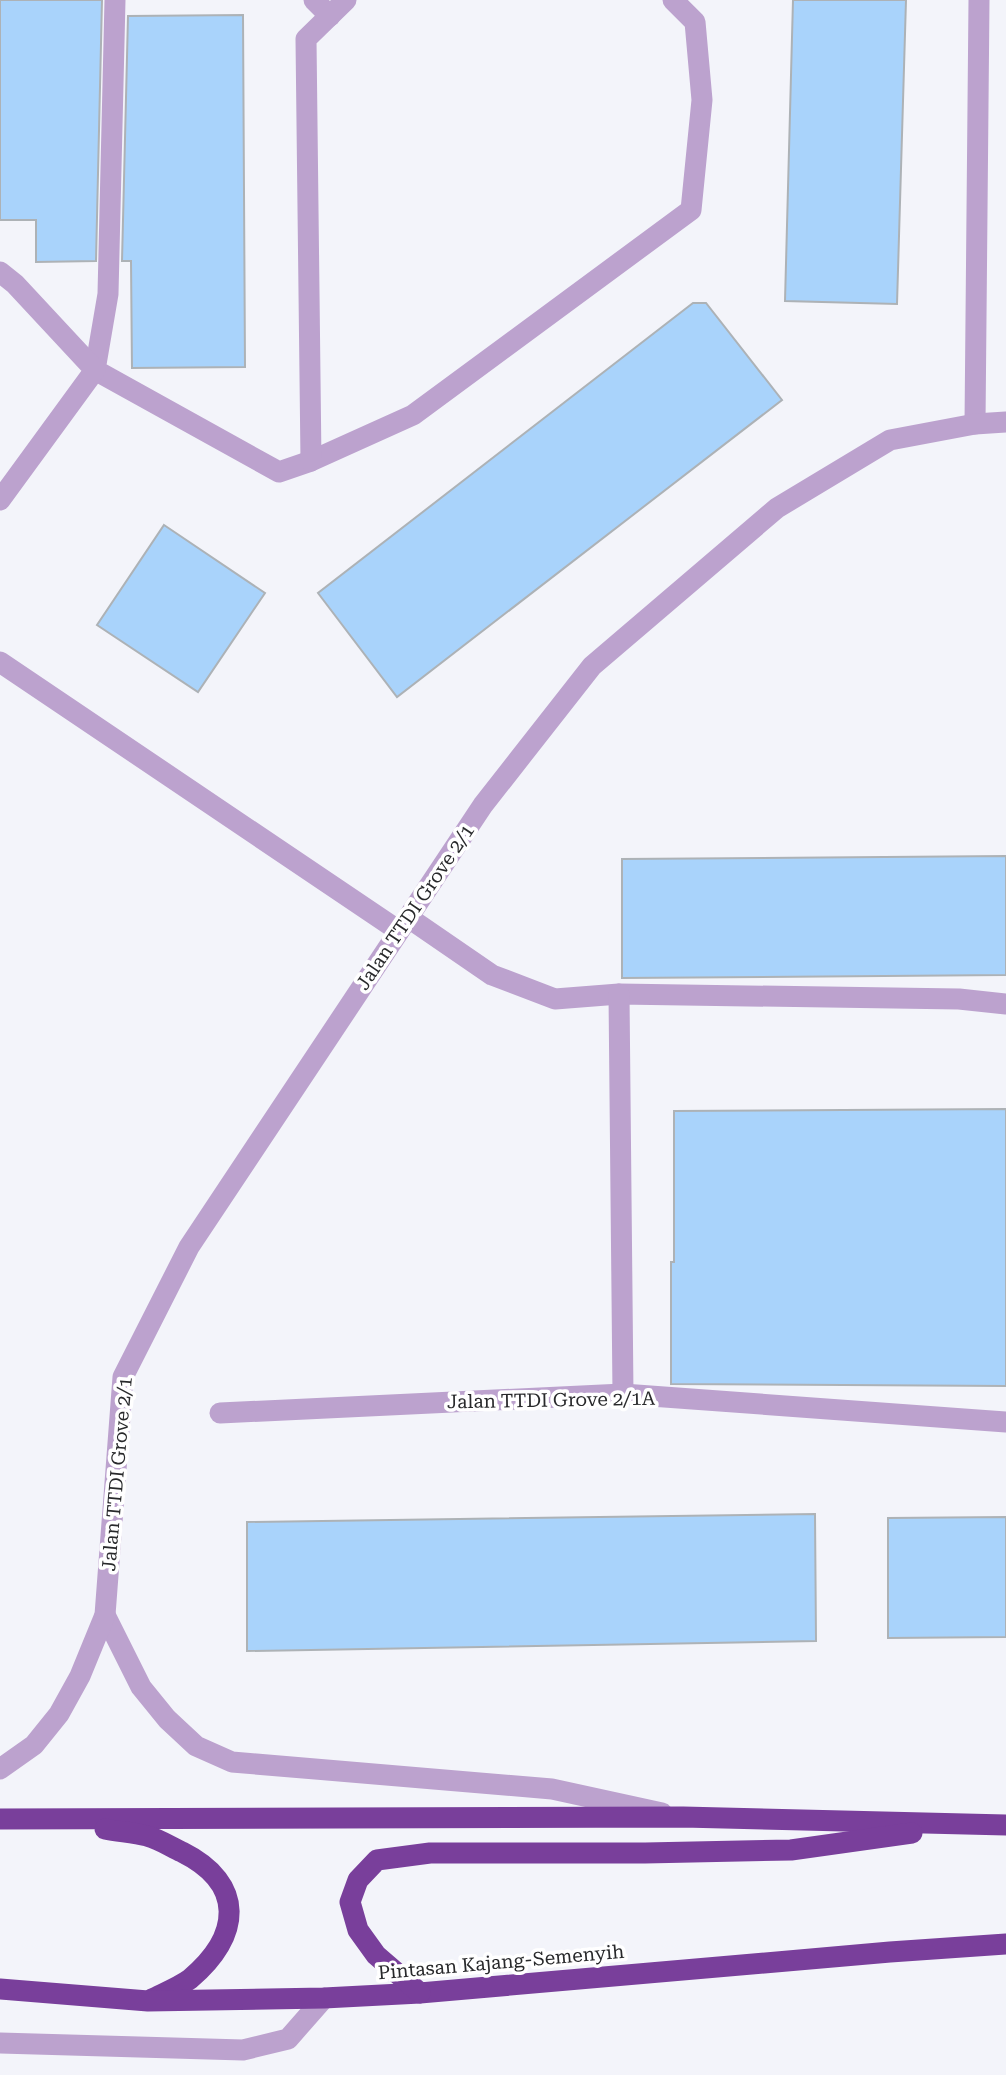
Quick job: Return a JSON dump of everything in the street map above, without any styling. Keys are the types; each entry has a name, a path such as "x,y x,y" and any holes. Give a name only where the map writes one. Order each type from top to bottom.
{"highway":[{"path":"0,1819 683,1817 1006,1825"},
{"path":"40,1819 149,1836 201,1862 219,1880 230,1903 229,1926 216,1953 188,1980 148,2001"},
{"path":"420,1993 376,1955 358,1930 350,1902 358,1880 377,1860 430,1853 791,1850 975,1824"},
{"name":"Pintasan Kajang-Semenyih","path":"0,1989 148,2001 324,1998 420,1993 1006,1944"}],"street":[{"path":"0,500 95,370 108,294 115,0"},
{"path":"314,0 330,16"},
{"path":"312,461 306,39 346,0"},
{"path":"0,272 15,284 95,370 279,472 312,461 413,415 691,210 702,100 695,22 673,0"},
{"path":"975,424 979,0"},
{"name":"Jalan TTDI Grove 2/1","path":"0,1769 34,1745 59,1714 80,1676 105,1615 123,1377 189,1247 483,805 592,666 777,508 890,440 975,424 1006,422"},
{"path":"0,662 404,924 492,975 555,999 619,994 959,999 1006,1004"},
{"path":"619,994 623,1394"},
{"name":"Jalan TTDI Grove 2/1A","path":"220,1413 623,1394 1006,1422"},
{"path":"105,1615 141,1687 167,1719 196,1746 232,1762 552,1789 683,1817"},
{"path":"0,2043 243,2050 288,2039 324,1998"}],"building":[{"path":"0,0 102,0 96,261 36,262 36,220 0,220"},
{"path":"793,0 906,0 897,304 785,301"},
{"path":"243,15 245,367 132,368 131,261 122,261 128,16"},
{"path":"693,303 706,303 782,400 397,697 318,593"},
{"path":"164,525 265,593 198,692 97,625"},
{"path":"1006,856 1006,975 622,978 622,859"},
{"path":"1006,1109 1006,1386 671,1384 674,1111"},
{"path":"815,1514 816,1641 247,1651 247,1522"},
{"path":"1006,1517 1006,1637 888,1638 888,1518"}]}
